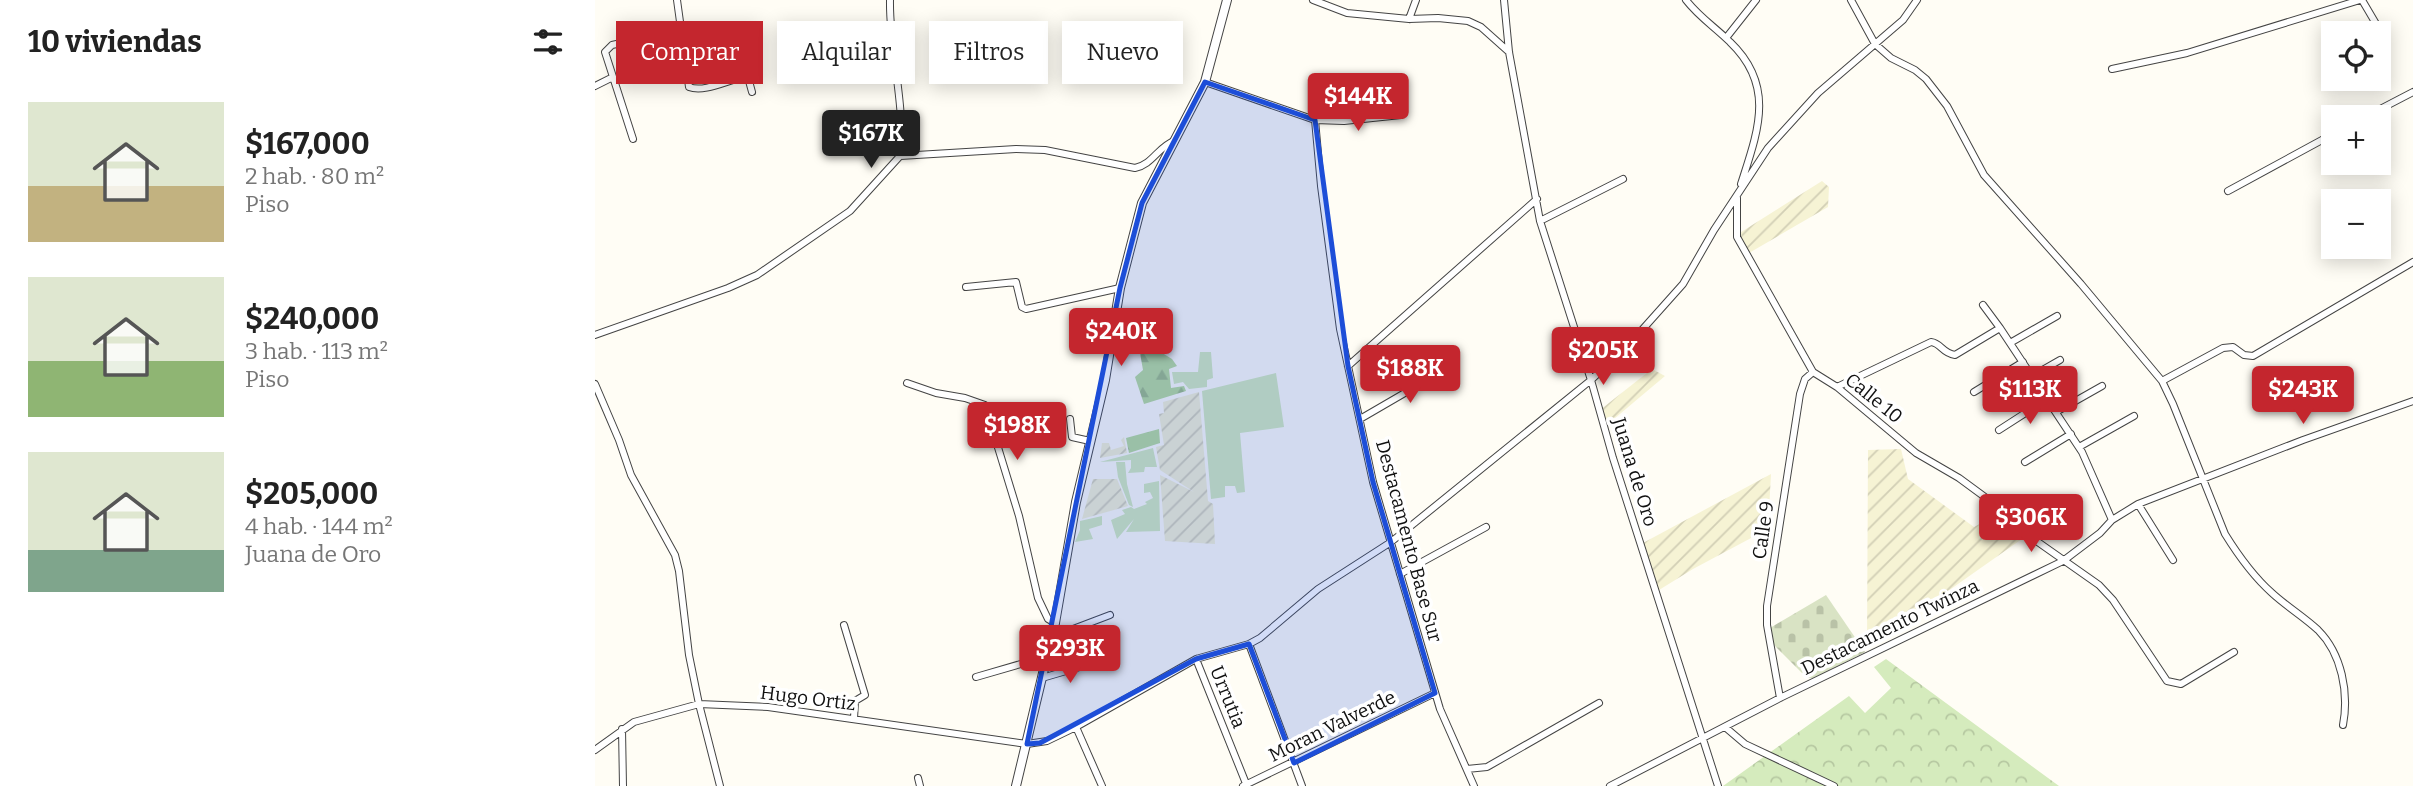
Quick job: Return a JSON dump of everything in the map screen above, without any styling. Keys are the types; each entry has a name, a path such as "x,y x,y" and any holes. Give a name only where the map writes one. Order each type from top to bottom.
{"street":[{"path":"677,0 680,21"},
{"path":"595,335 728,288 757,275 850,211 900,156 901,121 889,24 890,0"},
{"path":"1016,786 1048,656 1076,502 1105,380 1120,288 1142,203 1205,82 1227,0"},
{"path":"1313,0 1347,13 1468,21 1481,27 1509,52"},
{"path":"1409,19 1416,0"},
{"name":"Juana de Oro","path":"1504,0 1509,52 1540,221 1591,380 1612,458 1718,786"},
{"name":"Calle 10","path":"1686,0 1699,17 1742,55 1752,71 1761,98 1758,126 1737,195 1737,237 1813,372 1837,387 1916,453 1967,484 2063,561 2107,592 2167,681 2181,684 2234,652"},
{"path":"1725,38 1756,0"},
{"path":"1851,0 1875,44 1891,58 1915,69 1926,79 1947,106 1984,175 2081,284 2162,381 2225,534 2235,550 2269,591 2325,639 2345,686 2343,725"},
{"path":"1302,786 1249,644 1260,638 1318,589 1391,541 1591,380 1633,340 1683,284 1709,236 1768,148 1818,93 1903,20 1917,0"},
{"path":"2112,69 2187,53 2361,0 2374,21"},
{"path":"616,45 609,47 605,52 633,139"},
{"path":"595,86 613,77"},
{"path":"1205,82 1315,120 1344,121 1401,115"},
{"path":"689,84 690,88 701,88 717,84"},
{"path":"750,84 752,92"},
{"path":"2388,105 2413,92"},
{"name":"Destacamento Base Sur","path":"1315,120 1321,186 1348,366 1373,481 1440,709 1474,786"},
{"path":"900,156 1016,149 1045,150 1135,168 1148,164 1163,146 1174,141"},
{"path":"2228,191 2321,141"},
{"path":"1540,221 1623,179"},
{"path":"1348,366 1537,199"},
{"path":"2162,381 2223,348 2233,347 2244,355 2253,356 2413,262"},
{"path":"966,287 1016,282 1022,307 1026,309 1120,288"},
{"path":"1983,305 2079,447 2112,520"},
{"path":"2010,343 2057,316"},
{"path":"1837,387 1931,342 1948,354 1955,355 2000,328"},
{"path":"2032,376 2060,360"},
{"path":"1974,392 2023,362"},
{"path":"1360,419 1446,369"},
{"name":"Calle 9","path":"1780,698 1767,625 1767,606 1800,394 1805,379 1813,372"},
{"path":"907,383 985,405 1019,516 1038,598 1048,619 1055,623"},
{"path":"595,384 631,475 675,555 689,654 720,786"},
{"path":"2056,412 2102,386"},
{"path":"1999,430 2047,399"},
{"name":"Destacamento Twinza","path":"1610,786 1780,698 2063,561 2101,533 2112,520 2138,503 2413,401"},
{"path":"2079,447 2134,416"},
{"path":"1070,419 1072,438 1090,441"},
{"path":"2025,462 2071,434"},
{"path":"2138,503 2173,560"},
{"path":"1400,574 1486,527"},
{"path":"1052,637 1110,615"},
{"path":"844,625 865,695 855,701 854,719"},
{"name":"Hugo Ortiz","path":"595,750 622,729 644,718 699,704 768,707 1027,744 1047,741 1196,659 1249,644"},
{"path":"976,677 1048,656"},
{"name":"Urrutia","path":"1196,659 1246,786"},
{"path":"1042,678 1090,664"},
{"name":"Moran Valverde","path":"1246,786 1435,693"},
{"path":"1467,769 1487,767 1599,703"},
{"path":"1076,727 1102,786"},
{"path":"1725,727 1745,744 1834,786"},
{"path":"622,729 623,786"},
{"path":"918,778 920,786"}],"highlighted area":[{"path":"1205,82 1315,120 1348,366 1373,482 1435,693 1294,763 1249,644 1196,659 1040,743 1027,744 1120,288 1142,203"}],"shaded area":[{"path":"1822,181 1829,187 1828,207 1749,253 1738,234"},
{"path":"1652,369 1665,376 1608,424 1600,410"},
{"path":"1199,392 1208,501 1213,504 1215,544 1165,541 1160,475 1194,492 1160,470 1156,447 1164,445 1159,414 1164,413 1163,402"},
{"path":"1124,437 1127,453 1100,458 1102,443 1109,443 1111,450 1124,446 1121,440"},
{"path":"1901,449 1908,479 1974,527 1993,517 2029,534 1867,648 1868,450"},
{"path":"1771,474 1768,529 1659,590 1643,543"},
{"path":"1093,479 1117,479 1128,506 1082,519"}],"green space":[{"path":"1159,351 1172,359 1177,366 1169,369 1171,388 1184,386 1186,391 1144,404 1135,377 1143,370 1140,353"},
{"path":"1200,352 1211,352 1213,378 1207,380 1207,387 1189,389 1183,382 1174,384 1172,372 1198,372"},
{"path":"1276,373 1284,427 1240,433 1245,492 1237,493 1235,486 1225,486 1225,497 1211,499 1202,391"},
{"path":"1159,429 1160,443 1129,453 1126,438"},
{"path":"1153,448 1157,467 1145,467 1144,472 1128,473 1131,460 1100,462"},
{"path":"1116,462 1125,462 1133,507 1129,505 1118,477"},
{"path":"1159,481 1160,531 1126,532 1134,519 1117,539 1111,520 1125,514 1122,510 1147,504 1145,502 1153,498 1150,492 1144,493 1144,484"},
{"path":"1102,516 1102,525 1089,529 1093,539 1075,542 1080,521"},
{"path":"1826,595 1865,652 1814,678 1807,678 1772,643 1770,628"},
{"path":"1886,659 2059,786 1723,786 1849,696 1865,713 1891,688 1874,667"}]}
